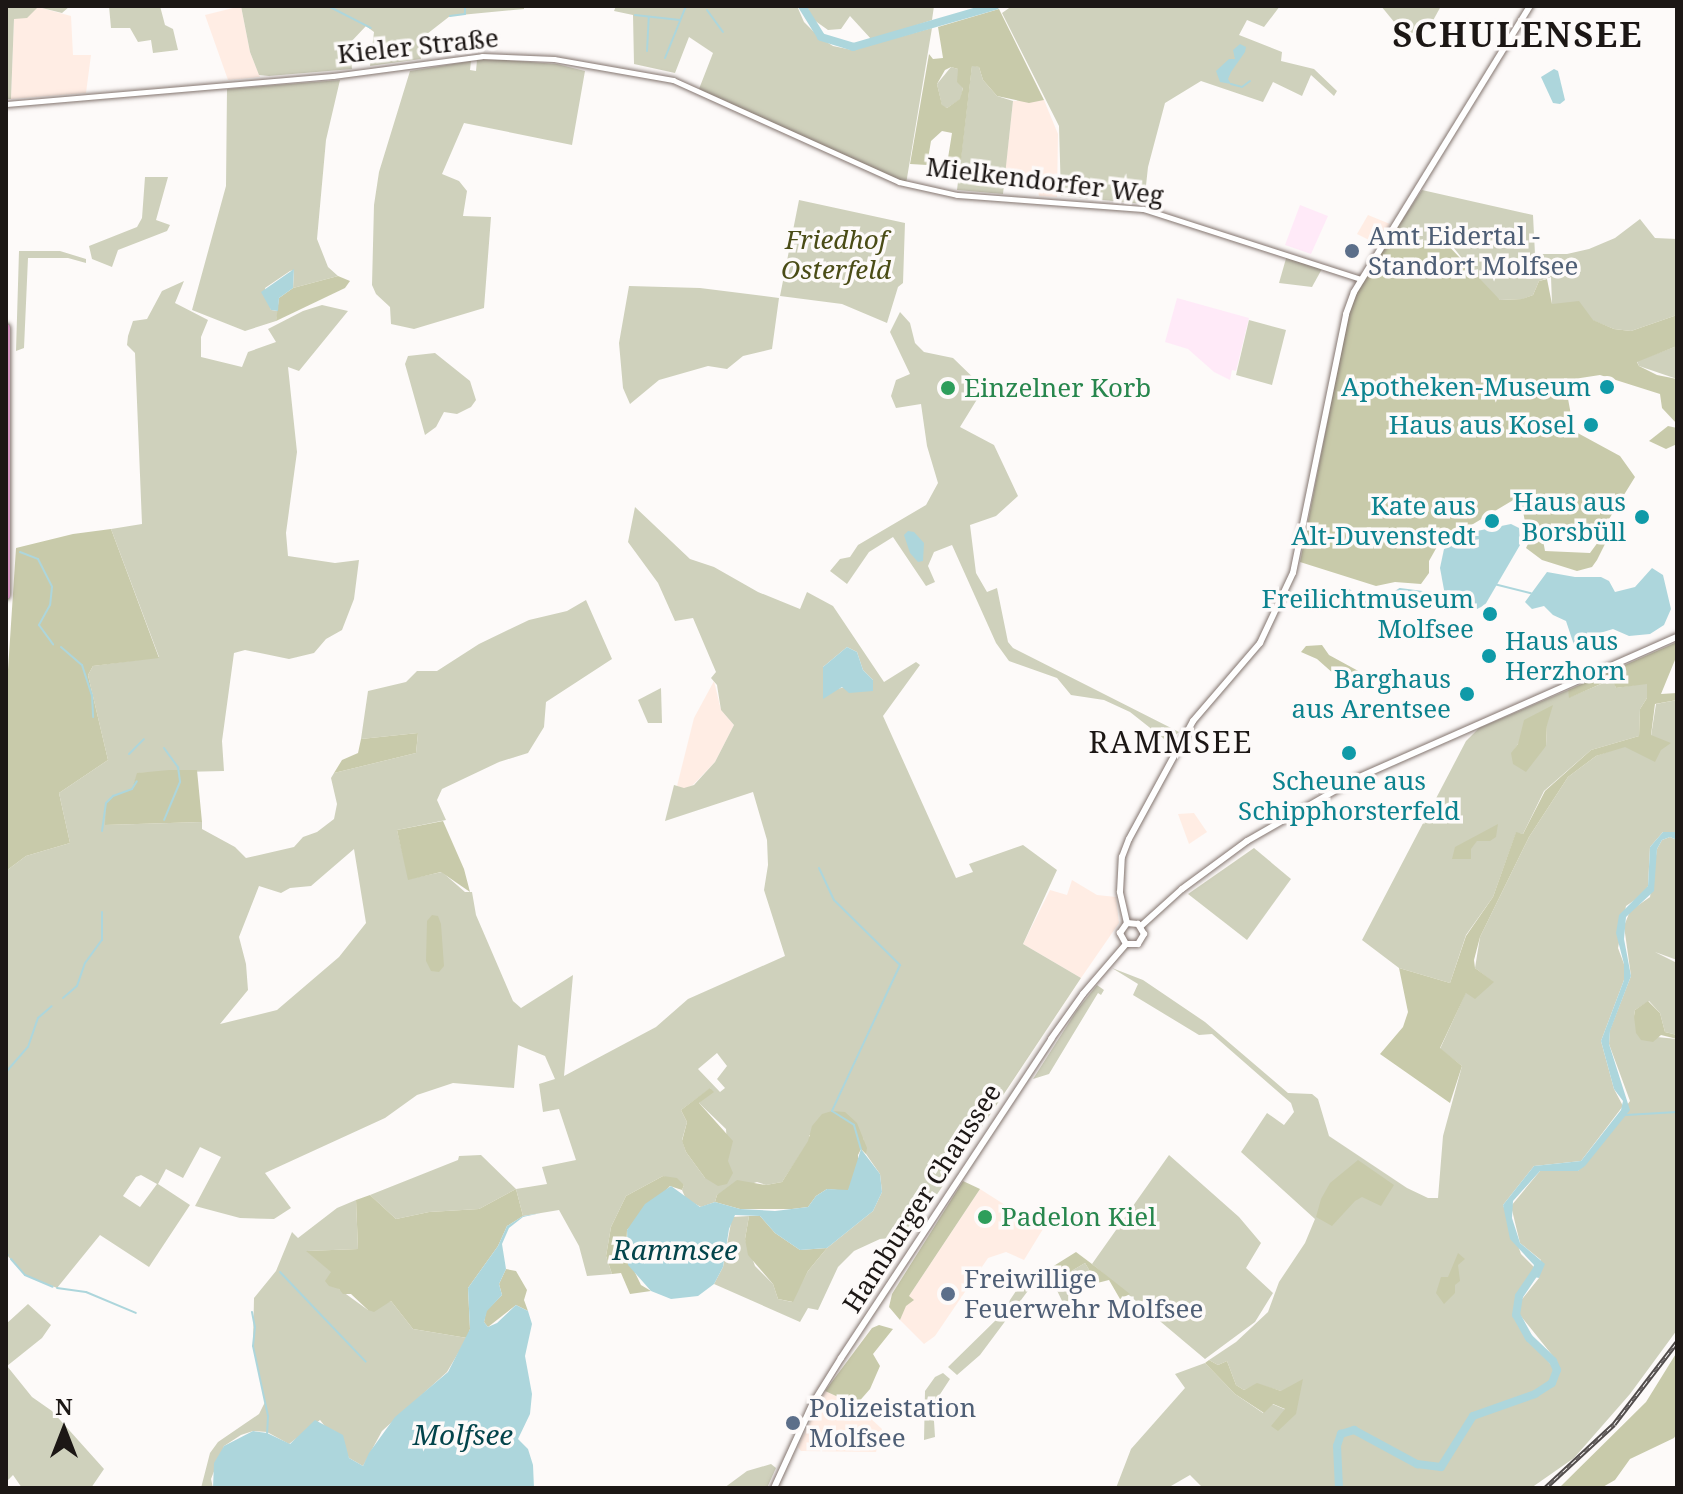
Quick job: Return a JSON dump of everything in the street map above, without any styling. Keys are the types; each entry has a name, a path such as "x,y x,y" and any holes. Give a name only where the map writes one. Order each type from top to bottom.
{"highway":[{"path":"6,328 6,595"}],"main road":[{"path":"1127,923 1121,901 1121,864 1129,839 1193,721 1260,643 1289,584 1346,314 1361,279 1530,6"},
{"path":"1127,923 1120,933 1126,944 1141,941 1141,926 1182,889 1247,841 1357,778 1677,637"},
{"path":"1127,923 1141,926"},
{"name":"Hamburger Chaussee","path":"774,1488 813,1403 849,1345 1051,1039 1083,994 1126,944"}],"street":[{"name":"Kieler Straße","path":"6,104 333,76 482,56 520,56 673,80 867,170 906,184"},
{"name":"Mielkendorfer Weg","path":"906,184 957,195 1143,209 1361,279"}],"shaded area":[{"path":"241,6 250,52 260,77 228,80 205,15"},
{"path":"38,7 71,16 73,55 91,55 86,93 11,99 14,18"},
{"path":"1044,100 1058,134 1057,197 1039,196 1036,176 1005,173 1013,101"},
{"path":"1300,205 1328,216 1311,254 1285,245"},
{"path":"1368,215 1390,224 1377,244 1357,234"},
{"path":"1177,298 1249,318 1236,371 1232,370 1230,380 1214,372 1188,349 1165,342"},
{"path":"714,681 721,710 734,725 715,762 693,785 684,789 677,786 694,718"},
{"path":"1194,813 1207,832 1189,844 1178,814"},
{"path":"1072,880 1097,895 1116,897 1119,923 1081,978 1023,944 1050,890 1067,895"},
{"path":"980,1189 1043,1229 1024,1260 1006,1252 988,1258 935,1336 924,1344 900,1320 909,1296"},
{"path":"825,1391 856,1405 882,1429 876,1452 801,1451 798,1447"}],"green space":[{"path":"6,6 70,6 62,13 38,7 27,18 14,19 11,99 6,99"},
{"path":"109,6 160,6 165,25 173,29 178,50 153,53 151,40 138,42 130,28 111,28"},
{"path":"241,6 524,6 524,9 450,16 418,41 421,59 370,66 374,32 366,26 349,44 352,69 269,76 259,75 250,52"},
{"path":"616,6 797,6 804,22 820,38 833,46 852,50 932,28 906,184 699,89 713,53 689,37 675,73 634,64 633,15 614,11"},
{"path":"934,6 932,20 872,40 850,16 841,29 828,30 814,20 807,7"},
{"path":"1012,6 1280,6 1264,27 1247,20 1239,35 1282,52 1281,61 1314,69 1337,91 1334,96 1311,75 1302,96 1273,82 1263,102 1201,81 1165,103 1148,167 1144,204 1061,196 1059,126 1002,13"},
{"path":"1381,6 1441,6 1430,26 1419,32 1404,34"},
{"path":"999,9 1044,100 1029,103 997,96 983,80 979,67 972,66 961,160 948,158 952,133 942,131 931,141 927,165 910,164 929,54 933,59 943,58 938,27","holes":["951,67 958,69 957,82 963,88 960,99 947,108 942,105 937,84 945,70"]},
{"path":"477,60 557,64 585,71 572,145 464,123 442,174 459,181 467,191 463,216 491,217 484,308 414,329 391,324 390,307 376,294 372,285 374,205 379,172 410,71 471,61 470,70 476,71"},
{"path":"972,65 979,67 983,80 997,96 1013,101 1003,194 957,190"},
{"path":"951,67 958,69 963,87 961,99 947,108 942,106 937,84"},
{"path":"340,80 326,140 317,239 328,267 338,276 293,288 294,270 290,271 265,288 271,310 278,311 276,321 245,331 192,310 226,186 227,89"},
{"path":"145,177 168,177 156,220 170,225 167,231 118,250 112,267 92,259 89,246 137,227 142,218"},
{"path":"1422,190 1533,215 1535,254 1567,254 1589,249 1615,238 1640,219 1655,238 1677,239 1677,315 1631,331 1614,329 1552,304 1551,277 1539,281 1533,295 1523,299 1500,300 1490,293 1453,247 1425,241 1408,247 1385,246"},
{"name":"Friedhof Osterfeld","path":"799,200 905,223 903,283 898,287 887,323 842,304 780,296"},
{"path":"1443,240 1500,300 1533,295 1539,281 1547,279 1552,304 1579,301 1593,320 1614,329 1631,331 1677,315 1677,346 1637,362 1657,375 1677,379 1677,424 1662,408 1660,394 1600,375 1574,379 1566,388 1574,431 1620,456 1635,477 1601,532 1589,531 1585,525 1549,525 1545,533 1527,532 1520,496 1438,545 1429,561 1429,573 1421,584 1395,582 1376,586 1300,562 1351,302 1385,246 1408,247 1425,241"},
{"path":"19,251 60,251 86,259 86,263 68,258 28,258 24,348 16,351"},
{"path":"1287,255 1323,267 1312,287 1279,283"},
{"path":"338,276 350,281 345,288 276,321 279,298 293,288"},
{"path":"184,281 175,303 208,320 201,337 201,357 242,367 248,352 276,342 268,329 322,305 348,311 299,371 288,367 297,452 286,533 288,556 335,563 359,560 354,599 342,630 326,639 314,653 289,659 245,650 234,653 222,741 224,771 138,773 132,789 125,793 105,825 202,822 202,829 235,847 246,858 294,847 303,837 317,832 334,819 337,804 331,778 334,773 416,753 418,733 361,739 368,691 406,682 417,671 437,671 479,644 529,620 567,611 586,600 612,659 546,702 544,727 528,753 499,762 442,789 437,800 446,820 397,830 409,879 442,872 465,892 472,892 476,915 513,1001 521,1008 573,975 564,1076 656,1027 688,999 785,956 764,890 768,865 767,840 753,792 665,821 674,785 684,788 694,785 715,762 734,725 721,710 717,685 711,678 716,672 693,618 675,621 658,583 628,542 635,507 690,559 714,567 758,592 800,609 807,592 833,606 884,682 916,662 920,665 883,716 956,878 973,872 969,864 1023,845 1057,870 1023,944 1081,978 904,1244 891,1238 880,1239 854,1251 838,1267 818,1310 808,1308 800,1322 714,1284 723,1267 732,1217 749,1216 745,1239 755,1266 773,1284 778,1299 792,1302 808,1271 827,1248 873,1211 882,1192 880,1174 866,1154 863,1138 809,1135 809,1141 782,1182 766,1185 757,1182 717,1195 715,1202 701,1207 686,1199 682,1190 684,1185 663,1176 626,1196 611,1227 606,1256 612,1274 587,1276 579,1246 559,1210 523,1216 516,1189 547,1184 542,1167 576,1160 559,1109 543,1112 539,1084 555,1079 545,1056 518,1045 514,1088 453,1083 417,1095 385,1118 265,1173 291,1208 274,1219 240,1218 195,1206 221,1157 200,1147 183,1178 166,1169 158,1184 190,1205 149,1267 100,1235 57,1288 25,1275 6,1254 6,871 26,856 70,843 59,793 108,760 88,675 93,666 159,657 111,529 142,524 135,353 127,345 133,321 147,319 162,291","holes":["847,647 857,652 863,670 873,680 837,689 823,698 823,667","354,849 366,923 339,957 277,1010 220,1024 248,990 239,937 259,886 281,893 290,888 311,886","717,1053 727,1066 717,1079 725,1088 720,1092 698,1069","711,1088 699,1103 726,1129 728,1161 705,1178 686,1152 682,1140 687,1122 681,1110","141,1175 157,1184 140,1207 123,1196 136,1177"]},
{"path":"629,286 700,288 779,298 772,349 743,356 727,369 708,366 659,380 630,404 623,388 619,343"},
{"path":"900,312 910,323 915,343 924,352 953,358 984,388 960,427 994,445 1018,496 996,516 970,525 976,573 987,592 997,588 1008,642 1013,648 1179,732 1168,742 1130,712 1104,700 1071,695 1057,678 1009,661 996,643 952,545 934,552 928,566 935,582 926,586 893,537 869,552 847,584 830,571 840,559 850,557 858,545 926,505 938,483 927,446 921,404 896,408 891,396 896,380 910,374 890,332"},
{"path":"1249,320 1286,330 1272,385 1236,375"},
{"path":"1677,346 1677,379 1639,366 1637,361"},
{"path":"435,353 470,381 476,400 471,407 457,414 444,412 436,427 425,435 405,364 408,356"},
{"path":"1668,426 1677,428 1677,444 1666,449 1649,441"},
{"path":"111,529 159,658 93,666 88,675 108,760 59,793 70,843 26,856 6,871 6,700 16,548 73,534"},
{"path":"1601,538 1608,538 1592,567 1577,571 1542,560 1526,548 1530,540 1543,540 1545,551 1590,553"},
{"path":"1677,642 1677,655 1661,694 1677,693 1677,700 1655,704 1651,735 1671,743 1661,750 1655,762 1625,747 1596,756 1568,777 1529,837 1480,937 1474,960 1475,968 1494,982 1475,999 1466,993 1440,1048 1462,1066 1450,1103 1380,1054 1403,1027 1408,1012 1399,968 1450,983 1466,936 1493,897 1516,832 1523,834 1545,791 1591,750 1639,736 1640,709 1647,698 1647,684 1616,688 1612,679 1569,698 1568,690"},
{"path":"1322,645 1329,655 1362,673 1368,684 1352,690 1317,659 1301,652 1306,646"},
{"path":"1613,679 1616,688 1647,683 1647,698 1640,709 1639,736 1591,750 1544,791 1523,834 1516,833 1493,897 1466,935 1450,983 1399,968 1362,940 1466,741 1479,728 1568,690 1570,697","holes":["1547,725 1546,746 1512,753 1518,744"]},
{"path":"661,688 662,723 648,723 638,700"},
{"path":"1677,700 1677,832 1663,832 1650,847 1648,886 1645,893 1626,906 1618,948 1624,964 1624,980 1601,1041 1614,1089 1623,1106 1581,1161 1534,1166 1503,1205 1521,1254 1535,1268 1518,1293 1513,1311 1529,1339 1558,1373 1557,1361 1520,1315 1519,1303 1539,1278 1541,1260 1520,1243 1511,1206 1540,1171 1578,1171 1630,1101 1609,1044 1610,1030 1631,976 1624,926 1630,911 1650,897 1657,849 1662,840 1670,837 1677,840 1677,960 1655,952 1677,963 1677,1035 1665,1032 1660,1013 1649,1001 1635,1010 1634,1016 1657,1037 1677,1039 1677,1330 1630,1394 1574,1458 1531,1488 1203,1488 1190,1475 1171,1486 1174,1488 1116,1488 1131,1449 1185,1388 1175,1374 1205,1363 1235,1394 1263,1413 1272,1404 1296,1414 1281,1391 1257,1384 1244,1390 1236,1385 1227,1361 1218,1365 1209,1360 1236,1342 1268,1312 1279,1282 1305,1243 1315,1219 1241,1152 1267,1113 1284,1125 1294,1112 1291,1103 1212,1034 1199,1035 1133,995 1138,984 1112,968 1143,980 1205,1022 1288,1093 1312,1094 1318,1099 1329,1136 1407,1188 1428,1198 1438,1198 1443,1136 1462,1066 1440,1049 1466,992 1493,982 1475,968 1480,937 1529,837 1568,777 1596,756 1651,736 1656,704"},
{"path":"1553,705 1547,725 1546,746 1526,772 1513,764 1511,753 1518,744 1524,720"},
{"path":"418,733 416,753 334,773 342,760 358,753 361,739"},
{"path":"197,770 202,822 105,825 106,803 113,796 132,789 137,773"},
{"path":"443,821 464,869 470,892 441,872 408,880 397,830"},
{"path":"1498,824 1496,837 1490,841 1477,841 1471,849 1471,859 1452,859 1455,847"},
{"path":"1254,848 1291,879 1247,940 1188,894"},
{"path":"432,915 438,916 441,924 444,966 439,972 431,971 426,961 427,921"},
{"path":"1097,985 1104,990 1101,995 1098,993 1049,1074 1033,1079 1077,1010"},
{"path":"1648,1001 1660,1013 1665,1032 1677,1035 1677,1039 1661,1035 1653,1042 1641,1040 1636,1033 1635,1010"},
{"path":"710,1088 714,1092 699,1103 733,1141 728,1161 733,1173 727,1184 718,1186 705,1178 686,1152 682,1141 687,1122 681,1110"},
{"path":"845,1112 857,1123 867,1148 866,1154 861,1149 858,1155 858,1169 848,1191 827,1189 816,1196 808,1207 792,1209 740,1209 715,1202 717,1195 737,1180 766,1185 782,1182 808,1141 812,1126 822,1114"},
{"path":"481,1155 516,1189 479,1209 429,1212 396,1219 370,1195 458,1160 459,1156"},
{"path":"1169,1155 1239,1217 1261,1243 1246,1268 1273,1293 1255,1322 1205,1359 1092,1264"},
{"path":"1358,1160 1394,1185 1381,1206 1362,1197 1332,1226 1316,1217 1321,1199 1330,1183"},
{"path":"663,1176 677,1178 684,1185 682,1190 670,1186 627,1230 626,1254 641,1285 651,1291 630,1294 621,1273 612,1274 606,1256 611,1227 626,1196"},
{"path":"963,1181 980,1189 909,1296 914,1300 906,1306 900,1320 889,1307 892,1294"},
{"path":"516,1189 523,1216 507,1226 498,1246 468,1288 470,1329 467,1338 413,1329 391,1301 374,1312 368,1310 351,1294 343,1294 329,1286 325,1281 331,1272 306,1251 358,1249 356,1200 370,1195 396,1219 429,1212 479,1209"},
{"path":"356,1200 358,1249 307,1251 332,1272 339,1289 368,1310 391,1301 413,1329 467,1338 447,1372 382,1431 363,1466 349,1458 335,1431 328,1430 320,1420 289,1444 267,1432 253,1431 241,1435 224,1446 211,1479 213,1488 201,1488 210,1453 218,1442 259,1414 265,1402 253,1346 254,1298 276,1271 292,1232 298,1238 337,1208"},
{"path":"749,1216 760,1216 775,1233 800,1250 827,1248 808,1271 793,1302 778,1299 773,1284 748,1255 745,1239"},
{"path":"1076,1252 1130,1294 1120,1299 1109,1280 1097,1283 1085,1263 1053,1282 1049,1280 1056,1272 1052,1267"},
{"path":"1458,1253 1465,1259 1458,1265 1460,1281 1455,1285 1455,1293 1444,1304 1436,1293 1441,1277 1448,1277"},
{"path":"1085,1263 1097,1283 1076,1295 1073,1303 1063,1303 1053,1282"},
{"path":"506,1269 516,1271 527,1290 524,1300 528,1311 516,1305 488,1327 484,1322 486,1311 502,1295 499,1284"},
{"path":"1022,1282 1030,1288 980,1355 957,1375 948,1367 998,1318"},
{"path":"28,1304 51,1325 42,1338 7,1366 32,1397 52,1411 104,1469 91,1488 22,1488 13,1475 6,1482 6,1324"},
{"path":"879,1325 893,1329 873,1354 880,1366 870,1389 856,1405 825,1391 872,1328"},
{"path":"1677,1352 1677,1433 1674,1438 1630,1459 1615,1480 1601,1488 1559,1488 1646,1402"},
{"path":"1209,1360 1218,1365 1227,1361 1236,1385 1244,1390 1257,1383 1281,1391 1303,1379 1296,1414 1278,1431 1271,1426 1285,1409 1273,1404 1264,1413 1235,1394 1205,1363"},
{"path":"943,1373 950,1379 933,1405 935,1437 924,1440 925,1391 935,1377"},
{"path":"771,1464 776,1468 767,1488 724,1488 747,1471"}],"water":[{"path":"1240,44 1246,47 1245,52 1231,72 1228,79 1231,84 1220,82 1216,71 1229,59 1235,59 1233,50"},
{"path":"1554,69 1558,71 1565,100 1560,104 1553,103 1541,77"},
{"path":"294,269 293,288 279,298 278,311 271,310 261,292"},
{"path":"1511,524 1519,528 1520,545 1485,605 1477,609 1447,606 1440,568 1444,549 1472,532"},
{"path":"908,531 914,532 924,543 923,561 918,562 910,553 904,535"},
{"path":"1652,568 1663,575 1671,609 1664,625 1650,634 1629,636 1613,629 1600,633 1591,646 1581,648 1574,645 1566,621 1544,606 1532,609 1525,602 1547,572 1601,577 1609,581 1615,592 1635,587"},
{"path":"847,647 857,652 863,670 873,680 873,691 849,693 842,687 823,699 823,667"},
{"path":"1663,832 1677,832 1677,840 1670,837 1662,840 1657,849 1654,891 1626,917 1624,939 1631,976 1610,1031 1609,1044 1630,1110 1585,1166 1578,1171 1540,1171 1513,1201 1512,1218 1520,1243 1545,1264 1539,1278 1530,1276 1534,1265 1510,1239 1503,1205 1534,1166 1581,1161 1621,1110 1623,1101 1614,1089 1601,1041 1624,980 1624,964 1616,933 1619,915 1648,886 1650,847"},
{"name":"Rammsee","path":"861,1149 880,1174 882,1192 873,1211 827,1248 800,1250 775,1233 760,1216 735,1215 729,1229 723,1267 714,1284 698,1296 671,1299 651,1291 628,1265 627,1230 645,1204 671,1186 700,1207 715,1202 740,1209 775,1211 808,1207 816,1196 827,1189 848,1190"},
{"name":"Molfsee","path":"541,1213 523,1217 509,1228 502,1244 506,1269 499,1284 502,1295 487,1311 484,1322 488,1327 497,1323 516,1305 528,1311 532,1324 525,1356 532,1394 530,1414 518,1439 528,1449 533,1465 534,1488 213,1488 214,1463 224,1446 253,1431 267,1433 290,1444 315,1420 343,1435 349,1458 363,1466 395,1417 448,1372 470,1329 468,1288 498,1246 507,1226 523,1216"}],"waterway":[{"path":"328,6 371,28"},
{"path":"450,16 465,14 465,6"},
{"path":"665,58 686,6"},
{"path":"802,6 821,37 853,47 995,6"},
{"path":"707,10 723,32"},
{"path":"635,15 680,20"},
{"path":"647,51 649,17"},
{"path":"1231,84 1242,87 1250,81"},
{"path":"20,552 38,559 52,587 50,605 39,625 53,644"},
{"path":"1494,584 1531,593"},
{"path":"1349,590 1372,607 1400,589 1446,595"},
{"path":"61,647 82,665 92,695 93,717"},
{"path":"129,754 144,739"},
{"path":"164,748 178,767 180,782 164,820"},
{"path":"102,831 106,803 113,796 132,789 137,781"},
{"path":"819,868 834,900 900,965 832,1111 854,1125 861,1149"},
{"path":"63,998 77,986 85,963 102,940 102,912"},
{"path":"6,1072 28,1047 38,1018 52,1006"},
{"path":"1626,1115 1677,1112"},
{"path":"11,1259 25,1275 53,1287"},
{"path":"1339,1488 1337,1446 1341,1434 1354,1430 1417,1464 1441,1467 1473,1416 1535,1394 1552,1383 1557,1370 1553,1361 1529,1338 1516,1315 1519,1296 1537,1269"},
{"path":"280,1272 366,1362"},
{"path":"57,1288 86,1292 136,1313"},
{"path":"252,1312 255,1327 253,1346 268,1416 267,1433"}],"railway":[{"path":"1545,1488 1614,1424 1677,1342"}],"place":[{"name":"Amt Eidertal - Standort Molfsee","path":"1352,251"},
{"name":"Apotheken-Museum","path":"1607,387"},
{"name":"Einzelner Korb","path":"948,388"},
{"name":"Haus aus Kosel","path":"1591,425"},
{"name":"Haus aus Borsbüll","path":"1642,517"},
{"name":"Kate aus Alt-Duvenstedt","path":"1492,521"},
{"name":"Freilichtmuseum Molfsee","path":"1490,614"},
{"name":"Haus aus Herzhorn","path":"1489,656"},
{"name":"Barghaus aus Arentsee","path":"1467,694"},
{"name":"Scheune aus Schipphorsterfeld","path":"1349,753"},
{"name":"Padelon Kiel","path":"985,1217"},
{"name":"Freiwillige Feuerwehr Molfsee","path":"948,1294"},
{"name":"Polizeistation Molfsee","path":"793,1423"}],"district":[{"name":"SCHULENSEE","path":"1518,35"},
{"name":"RAMMSEE","path":"1171,742"}]}
